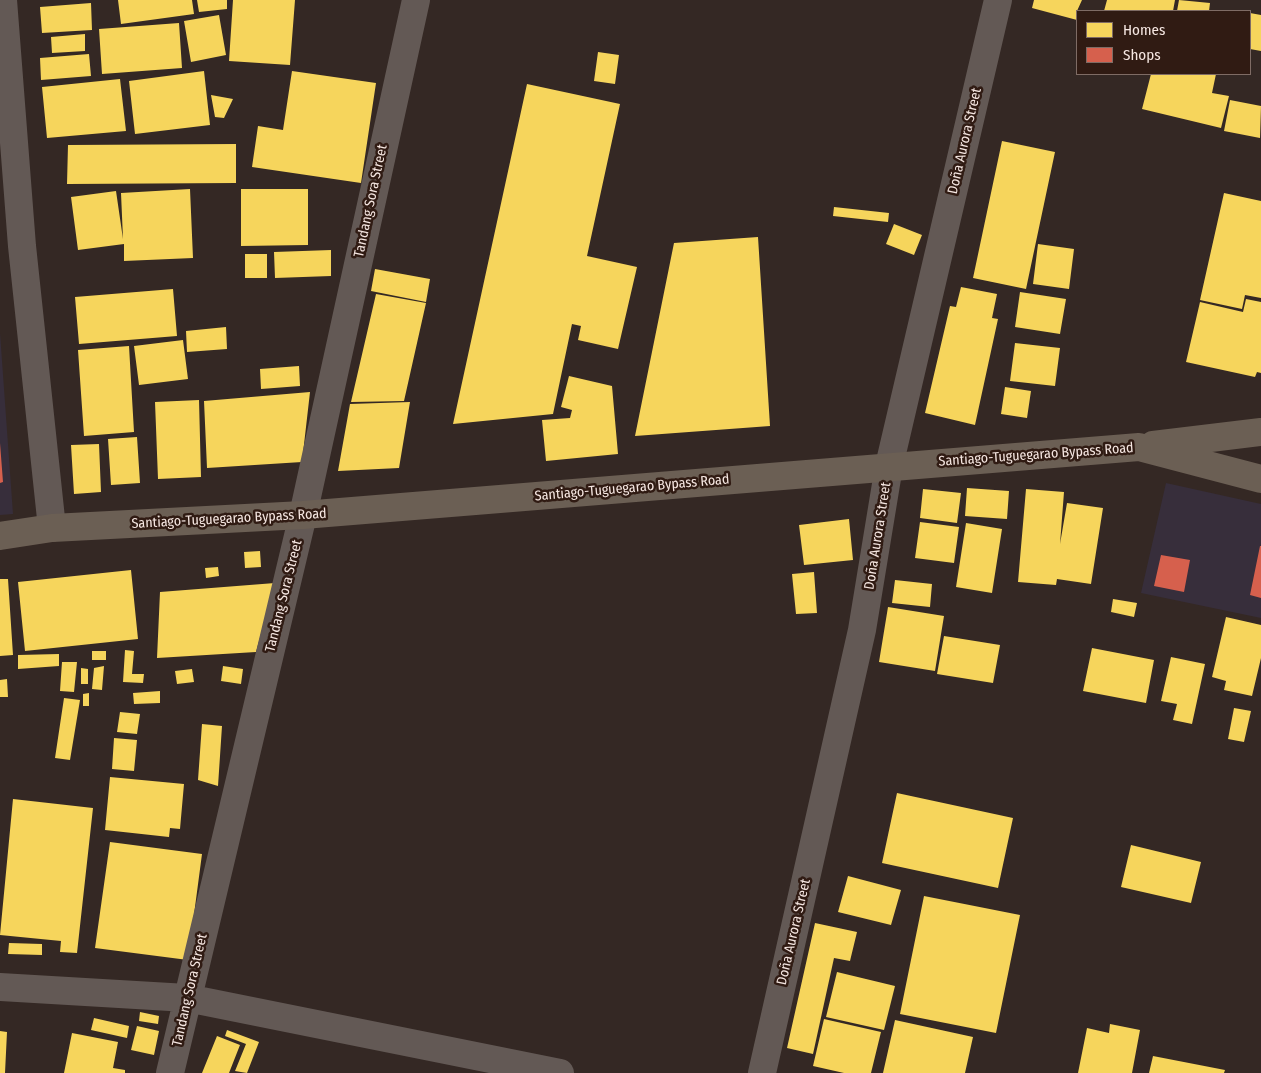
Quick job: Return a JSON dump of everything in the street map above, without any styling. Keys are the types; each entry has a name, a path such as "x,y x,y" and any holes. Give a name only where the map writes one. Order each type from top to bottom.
{"highway":[{"path":"1140,447 1261,432"},
{"name":"Santiago-Tuguegarao Bypass Road","path":"0,536 52,528 303,515 1140,447 1261,479"}],"street":[{"path":"3,0 22,246 52,528"},
{"name":"Tandang Sora Street","path":"170,1073 303,515 416,0"},
{"name":"Doña Aurora Street","path":"762,1073 862,630 889,466 998,0"},
{"path":"0,987 187,998 560,1073"}],"shaded area":[{"path":"0,333 13,514 0,515"},
{"path":"1166,483 1261,504 1261,618 1141,593"}],"building: Homes":[{"path":"118,0 192,0 194,14 121,24"},
{"path":"197,0 227,0 227,9 199,12"},
{"path":"233,0 295,0 290,65 229,61"},
{"path":"1034,0 1082,0 1076,10 1076,20 1032,8"},
{"path":"1107,0 1175,0 1173,10 1104,10"},
{"path":"1179,0 1210,3 1209,10 1177,10"},
{"path":"91,3 92,30 42,33 40,7"},
{"path":"1251,13 1261,15 1261,51 1251,49"},
{"path":"219,15 226,55 191,62 184,21"},
{"path":"179,23 182,68 102,74 99,29"},
{"path":"85,34 85,51 52,53 51,37"},
{"path":"598,52 619,55 615,84 594,81"},
{"path":"89,54 91,76 41,80 40,58"},
{"path":"204,71 210,125 135,134 129,81"},
{"path":"292,71 376,83 361,183 252,167 258,126 283,130"},
{"path":"1151,75 1216,75 1212,93 1229,96 1221,128 1142,109"},
{"path":"120,79 126,131 47,138 42,87"},
{"path":"527,84 620,104 587,256 637,267 618,349 578,340 581,326 572,324 553,414 453,424"},
{"path":"211,95 233,99 224,118 215,117"},
{"path":"1230,100 1261,106 1260,138 1224,131"},
{"path":"1002,141 1055,152 1026,289 973,278"},
{"path":"236,144 236,183 67,184 68,145"},
{"path":"190,189 193,258 124,261 124,244 78,250 71,197 116,191 123,239 121,193"},
{"path":"241,189 308,189 308,245 241,246"},
{"path":"1224,193 1261,201 1261,298 1245,295 1242,309 1200,300"},
{"path":"834,207 889,213 888,222 833,216"},
{"path":"894,224 922,235 914,255 886,244"},
{"path":"758,237 770,426 635,436 674,243"},
{"path":"1038,244 1074,249 1069,289 1033,284"},
{"path":"331,250 331,276 275,278 274,252"},
{"path":"245,254 267,254 267,278 245,278"},
{"path":"375,269 430,279 426,302 371,291"},
{"path":"961,287 997,294 992,318 998,319 975,425 925,413 950,306 956,307"},
{"path":"173,289 177,336 79,344 75,297"},
{"path":"1020,292 1066,299 1060,334 1015,327"},
{"path":"376,294 426,303 404,401 351,402"},
{"path":"1246,299 1261,302 1261,373 1257,372 1255,377 1186,362 1200,302 1243,312"},
{"path":"226,327 227,349 187,352 186,331"},
{"path":"183,340 188,379 139,385 134,346"},
{"path":"1015,343 1060,348 1055,386 1010,381"},
{"path":"129,346 134,432 84,436 78,350"},
{"path":"299,366 300,386 261,389 260,369"},
{"path":"569,376 612,386 618,454 546,461 542,420 570,418 572,410 561,407"},
{"path":"1005,387 1031,391 1027,418 1001,414"},
{"path":"310,392 302,462 207,468 204,401"},
{"path":"199,400 201,477 158,479 155,402"},
{"path":"410,402 399,468 338,471 350,404"},
{"path":"137,437 140,483 111,485 108,439"},
{"path":"99,444 101,492 74,494 71,445"},
{"path":"967,488 1009,491 1007,519 965,516"},
{"path":"923,489 961,493 957,523 920,518"},
{"path":"1026,489 1064,492 1060,544 1067,503 1103,508 1091,584 1057,579 1056,585 1018,582"},
{"path":"849,519 853,560 804,565 799,525"},
{"path":"920,522 959,527 954,563 915,558"},
{"path":"966,523 1002,529 992,593 956,587"},
{"path":"260,551 261,567 245,568 244,552"},
{"path":"218,567 219,576 206,578 205,568"},
{"path":"131,570 138,639 25,651 18,582"},
{"path":"814,572 817,613 796,614 792,574"},
{"path":"0,579 8,579 13,655 0,656"},
{"path":"895,580 932,584 930,607 892,603"},
{"path":"275,583 256,652 157,658 160,592"},
{"path":"1113,599 1137,603 1134,617 1111,612"},
{"path":"888,607 944,616 935,671 879,662"},
{"path":"1226,617 1261,625 1261,658 1252,696 1224,690 1226,681 1212,677"},
{"path":"944,636 1000,645 993,683 937,674"},
{"path":"1092,648 1154,660 1146,703 1083,691"},
{"path":"125,650 134,651 132,674 144,674 143,683 123,682"},
{"path":"92,651 106,651 106,660 92,660"},
{"path":"59,654 59,666 18,669 18,655"},
{"path":"1171,657 1205,664 1192,724 1173,720 1177,704 1161,701"},
{"path":"62,662 77,662 74,692 60,691"},
{"path":"104,666 102,690 92,689 94,668"},
{"path":"223,666 243,669 241,684 221,681"},
{"path":"81,668 88,669 88,684 81,684"},
{"path":"192,669 194,682 177,684 175,671"},
{"path":"7,679 8,697 0,697 0,680"},
{"path":"160,691 160,703 134,704 133,693"},
{"path":"89,693 89,706 83,706 83,694"},
{"path":"64,698 80,700 70,760 55,758"},
{"path":"1234,708 1251,711 1244,742 1228,739"},
{"path":"120,712 140,714 137,734 117,732"},
{"path":"202,724 222,726 218,786 198,780"},
{"path":"114,738 137,740 134,771 112,769"},
{"path":"110,777 184,784 180,829 170,828 169,837 105,830"},
{"path":"897,793 1013,818 998,888 882,863"},
{"path":"13,799 93,808 77,953 60,952 61,941 0,935"},
{"path":"110,842 202,854 188,960 95,948"},
{"path":"1131,845 1201,862 1191,903 1121,887"},
{"path":"848,876 901,890 891,925 838,912"},
{"path":"924,896 1020,915 996,1033 900,1014"},
{"path":"815,923 857,932 850,961 834,958 813,1054 787,1048"},
{"path":"9,943 42,944 42,955 8,954"},
{"path":"837,972 895,986 884,1030 826,1017"},
{"path":"140,1012 159,1016 158,1024 139,1021"},
{"path":"94,1018 129,1026 127,1038 91,1030"},
{"path":"824,1019 881,1032 871,1073 844,1073 813,1066"},
{"path":"895,1020 973,1037 965,1073 883,1073"},
{"path":"1110,1024 1140,1030 1132,1073 1078,1073 1087,1028 1109,1033"},
{"path":"137,1026 159,1031 154,1055 131,1050"},
{"path":"227,1030 259,1042 247,1073 235,1071 246,1044 225,1036"},
{"path":"0,1031 7,1032 5,1073 0,1073"},
{"path":"72,1033 118,1042 113,1068 125,1070 125,1073 64,1073"},
{"path":"217,1036 240,1045 229,1073 202,1073"},
{"path":"1153,1056 1225,1070 1224,1073 1149,1073"}],"building: Shops":[{"path":"0,443 3,482 0,483"},
{"path":"1261,546 1261,598 1250,595"},
{"path":"1161,555 1190,560 1184,592 1154,586"}]}
